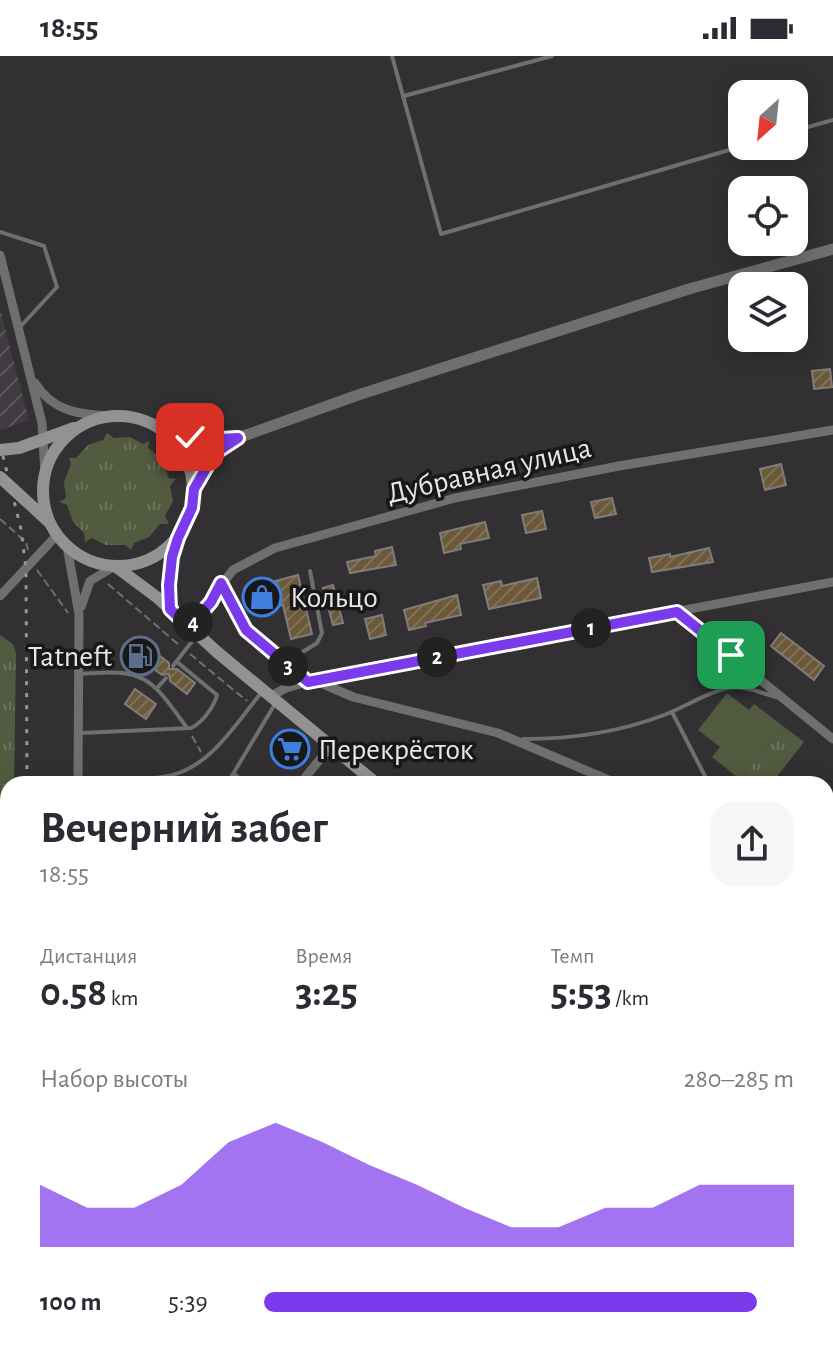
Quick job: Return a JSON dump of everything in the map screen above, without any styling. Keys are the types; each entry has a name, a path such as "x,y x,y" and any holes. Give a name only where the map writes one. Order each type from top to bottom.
{"main road":[{"path":"0,450 19,448 112,416 145,421 163,430 183,452 194,489 192,508 178,538 169,575 170,609"},
{"path":"54,529 43,498 45,475 61,442 85,424"},
{"path":"0,477 54,529 67,546 91,561 115,566 140,563 152,558 178,538"},
{"path":"115,566 367,776"}],"street":[{"path":"194,489 215,453 238,438 358,395 660,299 833,249"},
{"path":"0,255 42,423 45,475"},
{"path":"30,376 60,408 80,414 112,416"},
{"path":"145,421 197,439 238,438"},
{"path":"19,448 36,435 42,423"},
{"name":"Дубравная улица","path":"194,631 221,583 241,564 275,548 455,498 619,466 833,430"},
{"path":"0,596 32,563 54,529"},
{"path":"67,546 79,614 78,776"},
{"path":"79,614 90,581 115,566"},
{"path":"271,696 311,681 833,582"},
{"path":"677,612 833,739"},
{"path":"311,681 353,697 498,733 599,776"},
{"path":"306,776 331,746"}],"lane":[{"path":"392,56 441,234 728,150"},
{"path":"403,97 552,56"},
{"path":"808,127 833,120"},
{"path":"0,232 44,246 57,287 18,329"},
{"path":"285,663 317,643 322,633 310,571"},
{"path":"221,583 240,623 251,636 311,681"},
{"path":"78,734 187,728 198,724 216,702 217,695 175,664 186,650 194,631"},
{"path":"79,675 115,671 133,674 158,687 187,728"},
{"path":"158,687 166,678"},
{"path":"512,739 593,734 672,712 727,688 743,687 784,699"},
{"path":"170,776 205,758 252,705 271,696"},
{"path":"237,776 234,774 271,696"},
{"path":"672,712 705,776"}],"path":[{"path":"0,519 26,542 32,563 67,613 79,614"},
{"path":"101,579 252,705"},
{"path":"187,728 205,758"}],"shaded area":[{"path":"0,309 29,420 0,430"}],"green space":[{"path":"107,433 114,438 130,437 143,444 149,441 148,448 162,459 169,478 176,479 170,486 173,501 165,516 169,524 160,524 149,537 134,543 131,550 125,545 106,545 92,538 85,542 84,533 73,522 67,505 59,502 66,498 64,482 71,464 69,458 76,458 88,445 103,440"},
{"path":"0,635 13,644 16,653 14,776 0,776"},
{"path":"727,693 749,710 754,704 783,726 744,776 736,776 712,757 720,747 698,730"},
{"path":"783,726 804,742 777,776 744,776"}],"building":[{"path":"830,369 832,387 814,389 812,371"},
{"path":"781,464 786,485 765,490 760,469"},
{"path":"612,498 616,514 595,518 591,502"},
{"path":"542,511 546,529 526,533 522,515"},
{"path":"485,522 489,538 460,544 461,549 444,553 440,533"},
{"path":"392,547 396,565 350,573 347,562 376,556 375,551"},
{"path":"709,548 713,562 652,572 649,558 670,554 670,557"},
{"path":"298,575 312,634 291,639 283,605 257,610 252,587"},
{"path":"537,578 541,598 489,609 483,585 501,581 502,586"},
{"path":"333,585 343,623 333,625 323,588"},
{"path":"457,595 461,615 409,630 404,610"},
{"path":"382,615 386,635 370,639 365,619"},
{"path":"781,633 824,666 814,680 771,646"},
{"path":"143,643 169,663 169,669 177,669 195,683 187,694 170,681 169,674 162,675 134,654"},
{"path":"135,689 156,704 146,719 125,704"}],"railway":[{"path":"0,444 21,529 26,569 27,776"}],"place":[{"name":"Кольцо","path":"262,597"},
{"name":"Tatneft","path":"140,656"},
{"name":"Перекрёсток","path":"290,749"}],"route":[{"path":"190,437 204,440 238,438 215,453 194,489 192,508 172,557 170,609 189,627 211,602 221,583 246,630 308,682 677,612 731,655"}]}
